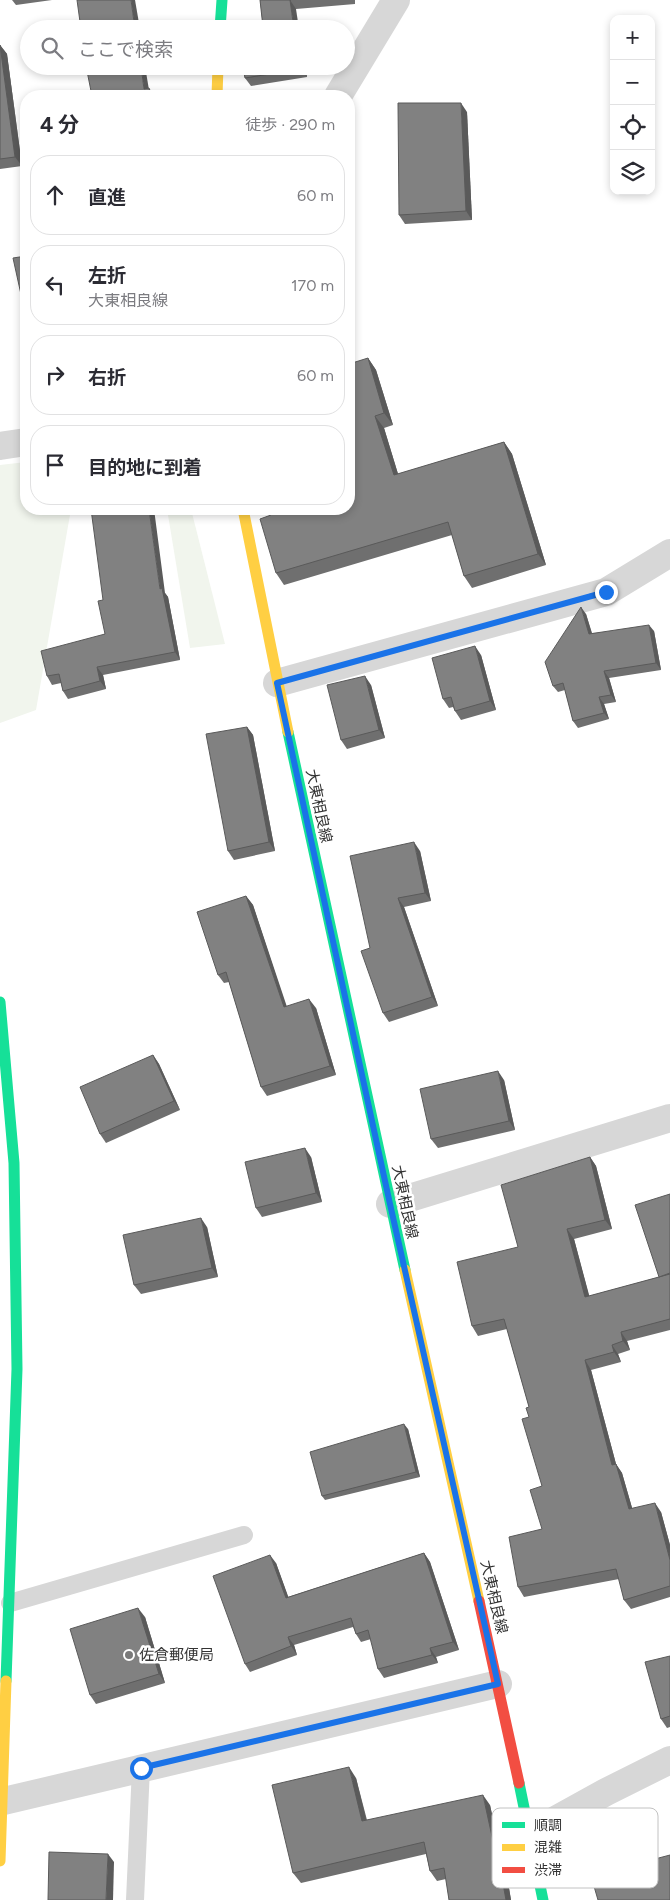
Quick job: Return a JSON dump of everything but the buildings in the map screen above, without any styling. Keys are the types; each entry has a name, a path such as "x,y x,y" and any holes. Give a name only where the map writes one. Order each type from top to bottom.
{"main road":[{"path":"221,20 222,0"},
{"path":"217,90 218,75"},
{"name":"大東相良線","path":"244,515 277,683 390,1204 524,1808"},
{"path":"0,1002 14,1163 17,1369 5,1562 10,1603 0,1861"}],"street":[{"path":"355,68 396,0"},
{"path":"342,90 351,75"},
{"path":"0,446 20,443"},
{"path":"277,683 606,592 670,553"},
{"path":"390,1204 670,1118"},
{"path":"2,1801 498,1684"},
{"path":"577,1808 670,1760"}],"lane":[{"path":"10,1603 244,1535"},
{"path":"135,1900 141,1768"}],"shaded area":[{"path":"20,463 20,515 70,515 36,710 0,723 0,465"},
{"path":"168,515 193,515 225,644 190,648"}],"traffic: fast":[{"path":"221,20 222,0"},
{"path":"288,732 405,1270"},
{"path":"0,1002 14,1163 17,1369 6,1681"},
{"path":"519,1783 524,1808"},
{"path":"541,1888 543,1900"}],"traffic: slow":[{"path":"217,90 218,75"},
{"path":"244,515 288,732"},
{"path":"405,1270 479,1601"},
{"path":"0,1861 6,1681"}],"traffic: jam":[{"path":"479,1601 519,1783"}],"place":[{"name":"佐倉郵便局","path":"129,1655"}],"route":[{"path":"141,1768 498,1684 390,1204 277,683 606,592"}]}
